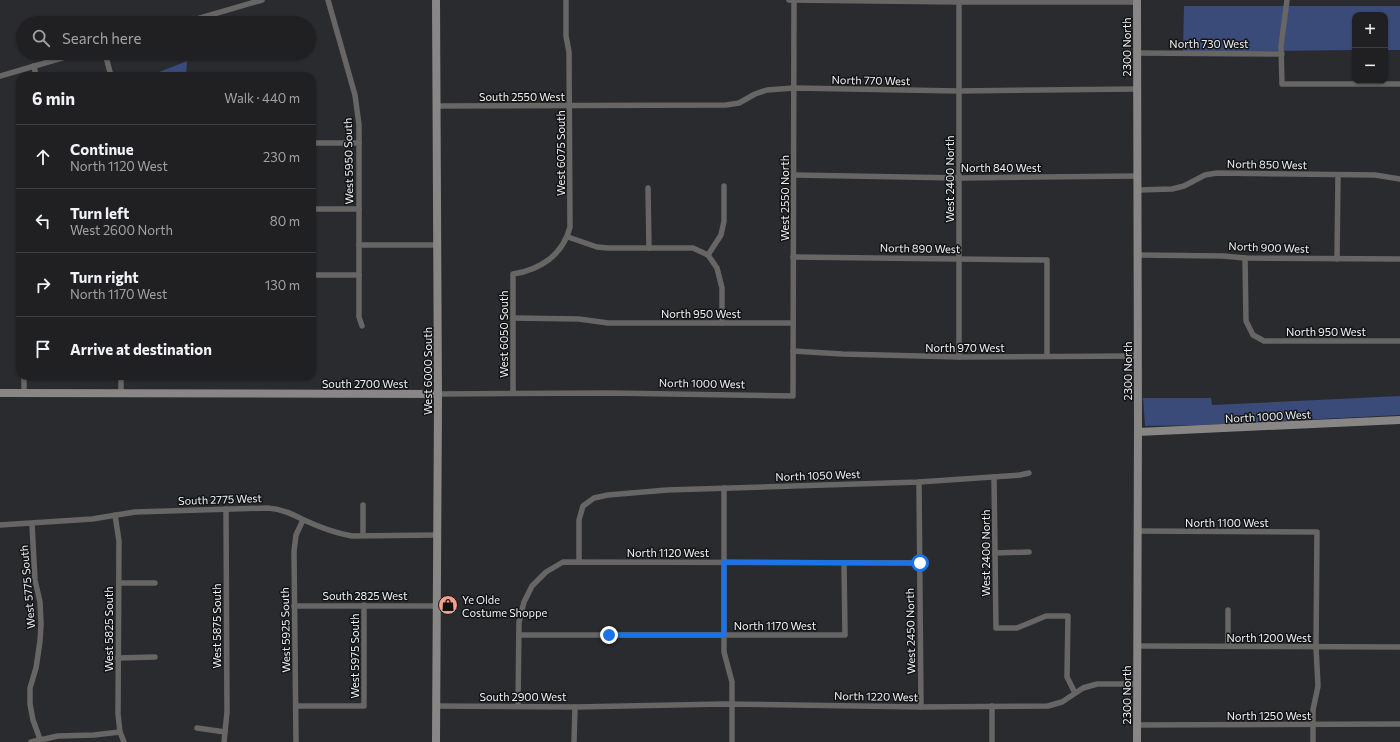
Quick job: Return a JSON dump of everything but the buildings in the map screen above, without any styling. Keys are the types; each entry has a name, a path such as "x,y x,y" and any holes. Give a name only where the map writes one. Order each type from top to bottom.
{"street":[{"path":"206,16 262,0"},
{"name":"West 5950 South","path":"328,0 355,95 359,125 359,316 362,326"},
{"name":"West 6000 South","path":"436,0 438,394 436,742"},
{"name":"West 6075 South","path":"513,274 525,272 554,257 568,237 570,227 570,52 566,36 566,0"},
{"path":"792,0 1137,1"},
{"name":"West 2550 North","path":"792,0 794,88 793,396"},
{"path":"1287,0 1282,54 1282,84 1400,84"},
{"name":"West 2400 North","path":"959,1 959,357"},
{"name":"2300 North","path":"1137,1 1137,742"},
{"name":"North 730 West","path":"1137,53 1282,54"},
{"path":"0,76 55,60"},
{"path":"107,60 110,72"},
{"path":"34,66 35,72"},
{"name":"North 770 West","path":"608,106 726,105 739,103 754,94 767,90 794,88 959,91 1137,89"},
{"name":"South 2550 West","path":"437,106 608,106"},
{"path":"316,143 359,143"},
{"name":"North 850 West","path":"1137,190 1172,189 1184,186 1205,175 1217,174 1374,175 1400,178"},
{"name":"North 840 West","path":"794,175 959,178 1137,176"},
{"path":"1337,259 1338,175"},
{"path":"708,255 721,234 724,221 724,186"},
{"path":"648,188 649,248"},
{"path":"316,209 359,209"},
{"path":"568,237 597,247 693,248 708,255 717,268 722,288 722,323"},
{"path":"359,245 437,245"},
{"name":"North 900 West","path":"1138,255 1223,256 1245,258 1400,259"},
{"name":"North 890 West","path":"794,256 1047,260 1047,356"},
{"name":"North 950 West","path":"1245,258 1246,321 1253,335 1264,341 1400,341"},
{"name":"West 6050 South","path":"513,274 513,394"},
{"path":"316,275 359,275"},
{"name":"North 950 West","path":"513,318 579,319 608,323 793,323"},
{"name":"North 970 West","path":"793,351 842,354 959,357 1138,356"},
{"path":"24,380 24,393"},
{"path":"121,380 121,393"},
{"name":"South 2700 West","path":"0,393 610,394"},
{"name":"North 1000 West","path":"610,394 793,396"},
{"name":"North 1000 West","path":"1138,432 1400,420"},
{"name":"North 1050 West","path":"579,562 579,520 583,506 594,498 608,495 667,490 919,482 1020,475 1028,473"},
{"name":"West 2400 North","path":"994,477 996,628 1017,628 1046,616 1068,616 1067,677 1075,693"},
{"name":"West 2450 North","path":"919,482 921,707"},
{"path":"724,488 724,652 732,682 732,742"},
{"path":"363,505 363,535"},
{"name":"South 2775 West","path":"0,525 92,519 135,512 268,508 289,512 303,520 338,534 437,535"},
{"name":"West 5875 South","path":"224,742 227,712 226,509"},
{"name":"West 5825 South","path":"115,515 119,541 118,714 120,732 124,742"},
{"name":"West 5925 South","path":"296,742 294,551 296,535 303,520"},
{"name":"West 5775 South","path":"32,524 35,580 40,602 41,624 36,668 30,688 30,704 33,720 41,741"},
{"name":"North 1100 West","path":"1138,531 1317,532 1316,647"},
{"path":"995,552 1029,552"},
{"name":"North 1120 West","path":"519,635 519,622 524,602 532,586 546,572 563,562 920,563"},
{"name":"North 1170 West","path":"519,635 845,636 844,563"},
{"path":"119,583 155,583"},
{"name":"West 5975 South","path":"296,706 364,706 364,605"},
{"name":"South 2825 West","path":"294,606 436,606"},
{"path":"1228,610 1228,646"},
{"path":"518,706 519,635"},
{"name":"North 1200 West","path":"1137,646 1400,647"},
{"path":"1312,742 1312,710 1318,686 1316,647"},
{"path":"118,658 155,657"},
{"name":"North 1220 West","path":"609,705 732,704 921,707 1048,706 1062,702 1084,688 1098,684 1137,684"},
{"name":"South 2900 West","path":"436,706 609,705"},
{"path":"574,742 575,706"},
{"path":"992,706 992,742"},
{"name":"North 1250 West","path":"1137,725 1400,724"},
{"path":"196,728 225,732"},
{"path":"31,742 58,736 94,735 120,732"}],"shaded area":[{"path":"1184,6 1400,6 1400,50 1388,50 1388,12 1352,12 1352,50 1183,52"},
{"path":"187,61 186,72 159,72"},
{"path":"1400,396 1400,415 1202,425 1145,426 1143,398 1211,398 1212,405"}],"place":[{"name":"Ye Olde Costume Shoppe","path":"448,605"}],"route":[{"path":"609,635 724,635 724,562 920,563"}]}
